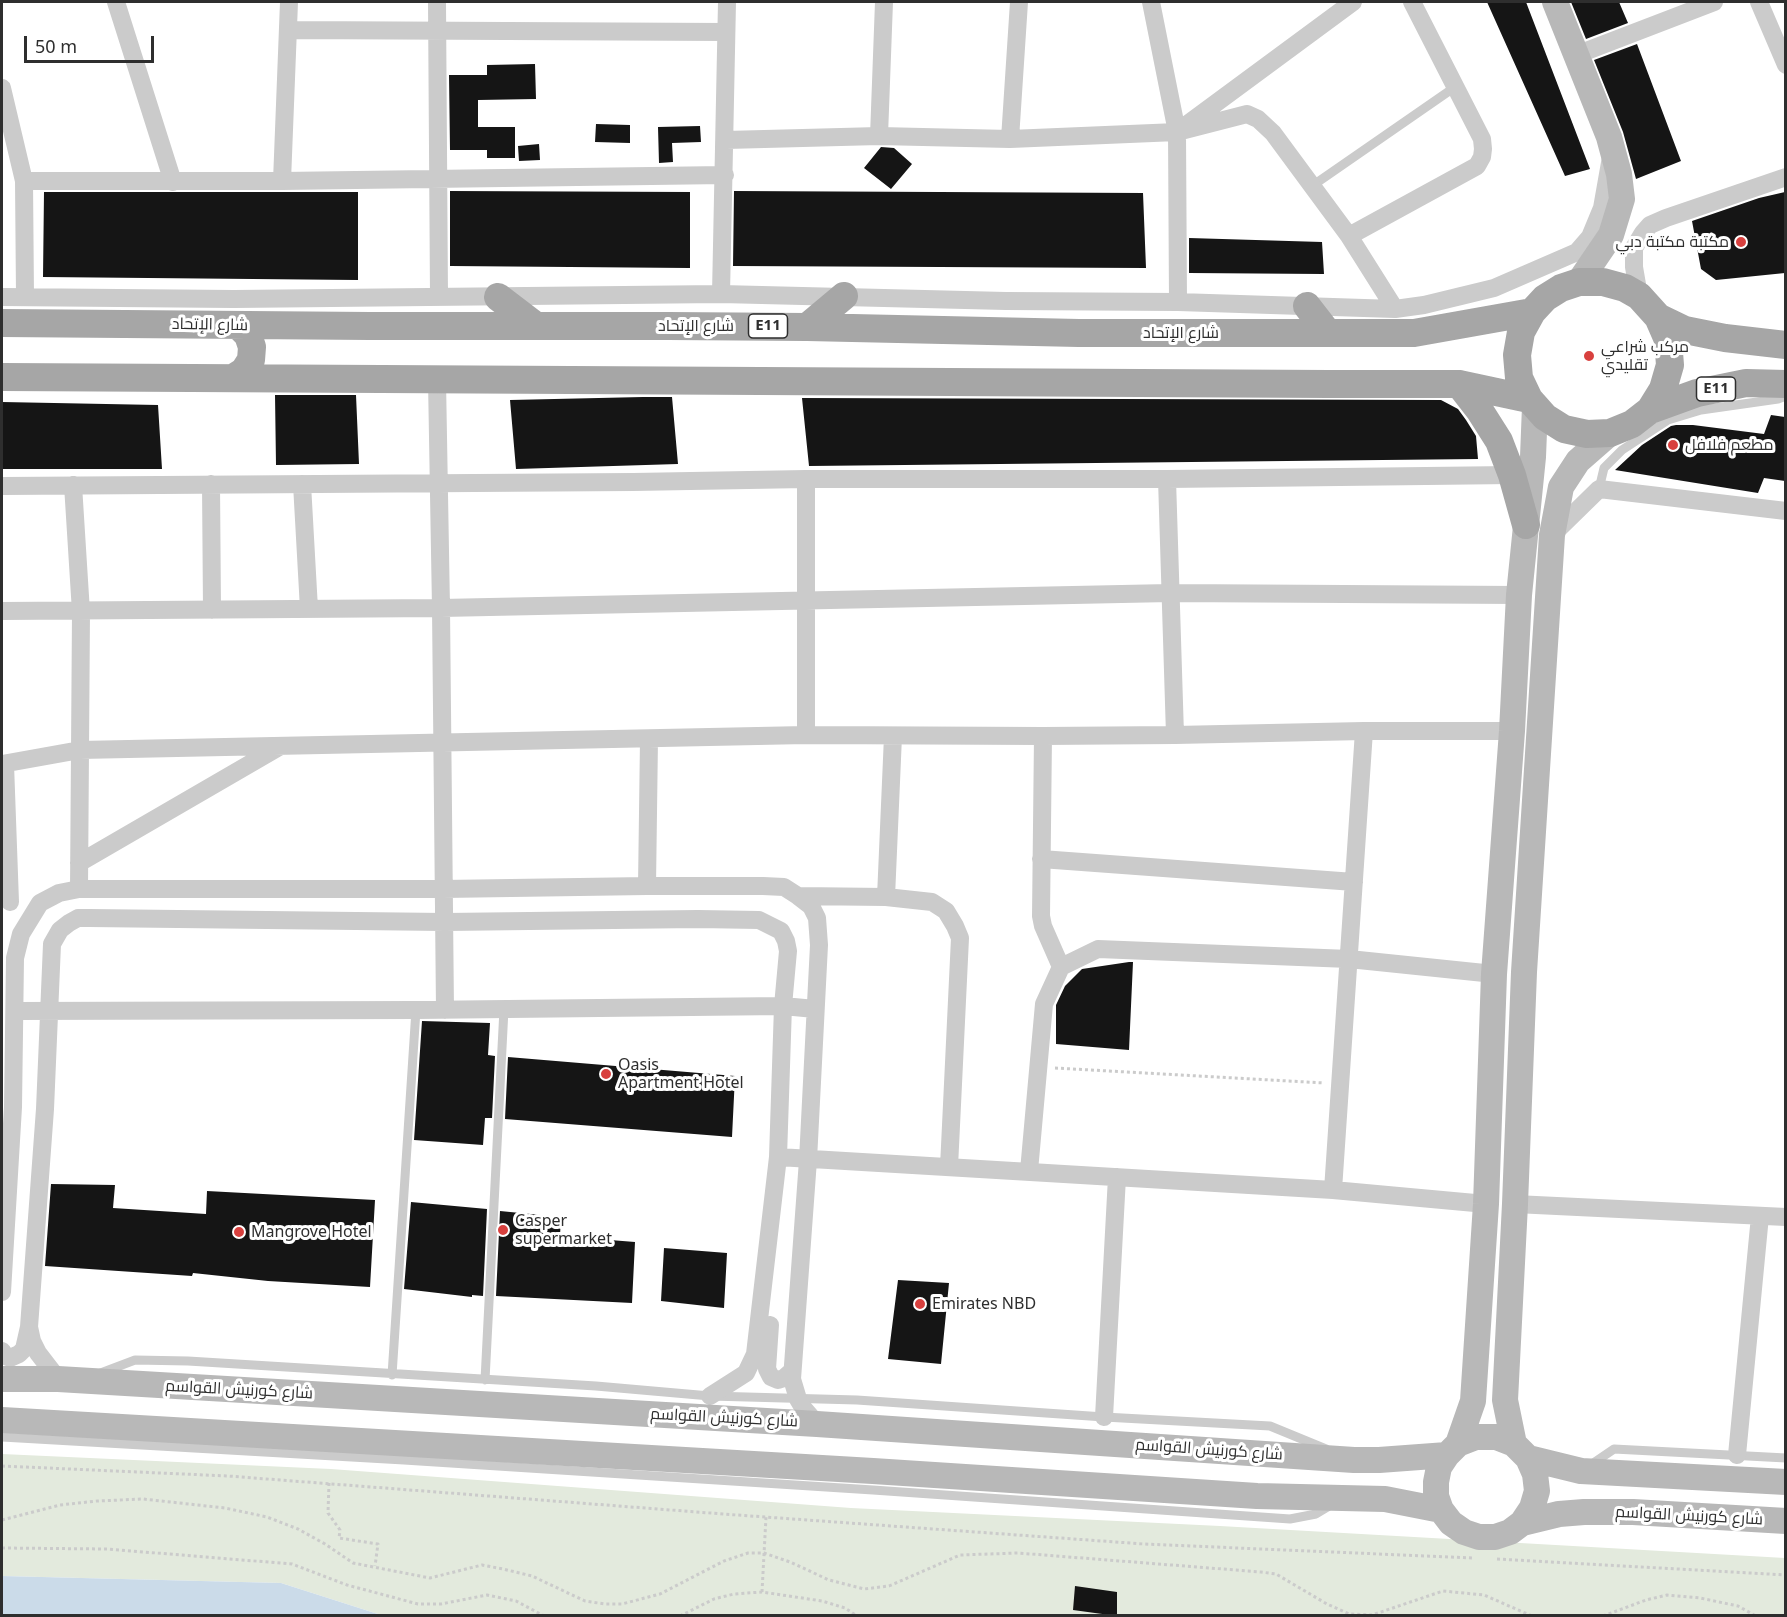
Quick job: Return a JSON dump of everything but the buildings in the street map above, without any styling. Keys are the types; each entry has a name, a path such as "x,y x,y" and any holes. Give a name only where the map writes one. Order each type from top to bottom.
{"main road":[{"path":"1555,2 1612,149 1619,174 1622,199 1611,235 1579,282"},
{"path":"1532,403 1533,457 1539,530 1515,1204 1505,1400 1521,1451 1535,1474 1537,1491 1532,1508 1522,1523 1510,1532 1495,1537 1479,1537 1464,1532 1451,1523 1441,1510 1436,1496 1436,1482 1439,1467 1453,1450 1473,1401 1486,1204 1494,974 1512,731 1519,596 1539,530 1561,487 1578,461 1610,433 1632,424 1650,410 1663,389 1670,365 1668,340 1658,317 1639,296 1625,288 1603,282 1579,282 1561,288 1545,298 1532,312 1521,332 1517,355 1520,378 1532,403 1545,417 1564,429 1587,434 1610,433"},
{"path":"807,327 844,296"},
{"path":"498,297 536,326"},
{"path":"1307,306 1328,333"},
{"name":"شارع الإتحاد","path":"2,324 807,327 1079,333 1414,333 1532,312"},
{"path":"1658,317 1685,330 1725,338 1785,345"},
{"path":"233,378 244,371 250,360 252,347 248,335 239,326"},
{"path":"2,377 1459,384 1532,403"},
{"name":"E11","path":"1650,410 1697,393 1746,382 1785,384"},
{"path":"1459,384 1499,441 1512,475 1539,530"},
{"name":"شارع كورنيش القواسم","path":"2,1379 68,1380 817,1424 1354,1460 1379,1460 1453,1450"},
{"path":"2,1420 1257,1496 1385,1499 1441,1510"},
{"path":"1453,1450 1476,1437 1496,1437 1521,1451 1581,1471 1785,1482"},
{"name":"شارع كورنيش القواسم","path":"1522,1523 1559,1514 1584,1512 1633,1512 1785,1521"}],"street":[{"path":"116,2 172,182"},
{"path":"282,181 289,2"},
{"path":"437,2 439,297"},
{"path":"721,294 728,2"},
{"path":"879,136 884,2"},
{"path":"1010,139 1019,2"},
{"path":"1152,2 1177,132 1178,302"},
{"path":"1177,132 1353,2"},
{"path":"1349,236 1477,166 1484,149 1482,139 1412,2"},
{"path":"1576,55 1714,2"},
{"path":"1759,2 1785,64"},
{"path":"288,30 726,32"},
{"path":"2,88 24,181 26,296"},
{"path":"726,140 879,136 1010,139 1177,132 1247,114 1258,119 1273,133 1349,236 1395,309"},
{"path":"2,297 234,299 721,294 1006,301 1178,302 1395,309 1424,305 1494,288 1577,252 1590,237 1602,208 1612,149"},
{"path":"24,181 172,182 725,175"},
{"path":"1639,296 1634,267 1635,248 1650,225 1785,177"},
{"path":"436,380 445,1010"},
{"path":"2,486 1512,475"},
{"path":"806,479 806,735"},
{"path":"1167,479 1175,735"},
{"path":"211,484 212,610"},
{"path":"302,484 309,609"},
{"path":"73,485 81,612 79,889"},
{"path":"1539,530 1599,489 1785,511"},
{"path":"2,612 441,608 1170,593 1519,596"},
{"path":"1333,1190 1364,731"},
{"path":"817,1424 798,1399 792,1378 808,1160 819,945 818,918 811,906 784,888 763,885 443,889 79,889 59,893 40,903 6,902 3,764 80,750 806,735 1043,736 1512,731"},
{"path":"886,897 893,736"},
{"path":"1043,736 1041,916 1061,967"},
{"path":"647,886 649,739"},
{"path":"79,862 280,746"},
{"path":"1041,859 1354,882"},
{"path":"798,896 886,897 932,902 946,911 960,938 949,1167"},
{"path":"2,1292 10,1000 15,958 21,934 40,903"},
{"path":"2,1351 10,1358 20,1354 24,1349 29,1327 45,1109 52,944 60,930 78,918 445,922 759,920 781,932 788,951 783,1006 777,1157 755,1354 746,1373 710,1396"},
{"path":"1029,1171 1044,1004 1061,967 1098,950 1349,959 1494,974"},
{"path":"10,1000 50,1011 783,1006 815,1009"},
{"path":"777,1157 1333,1190 1486,1204"},
{"path":"1104,1418 1118,1177"},
{"path":"1515,1204 1785,1217"},
{"path":"1737,1455 1760,1216"},
{"path":"762,1298 770,1311 771,1319 767,1369 771,1377 778,1380 792,1371"},
{"path":"29,1327 38,1353 68,1380"}],"lane":[{"path":"1312,186 1455,87"},
{"path":"1599,489 1604,468 1622,450 1668,420 1701,410 1778,399 1785,396"},
{"path":"485,1380 504,1009"},
{"path":"392,1375 416,1010"},
{"path":"68,1380 135,1360 188,1361 596,1386 710,1396 857,1400 1104,1418 1270,1426 1354,1460"},
{"path":"2,1437 873,1490 1290,1520 1317,1514 1343,1498"},
{"path":"1581,1471 1614,1449 1785,1458"}],"path":[{"path":"1038,1067 1340,1084"},
{"path":"2,1466 228,1476 1144,1544 1478,1559"},
{"path":"329,1484 328,1513 340,1530 339,1538 378,1544 375,1566"},
{"path":"2,1521 60,1505 97,1501 143,1500 225,1508 267,1517 288,1525 325,1544 353,1563 430,1578 482,1565 532,1576 585,1601 622,1604 660,1594 724,1561 748,1553 764,1553 829,1580 864,1589 889,1586 960,1555 1018,1553 1276,1574 1327,1604 1349,1614 1372,1615 1443,1591 1484,1595 1532,1616"},
{"path":"762,1592 766,1517"},
{"path":"2,1548 107,1549 292,1564 347,1585 418,1604 441,1604 487,1595 516,1601 544,1616"},
{"path":"1490,1559 1785,1575"},
{"path":"680,1616 714,1599 734,1594 762,1592 822,1601 845,1608 857,1616"},
{"path":"1603,1616 1667,1595 1700,1598 1738,1606 1756,1616"}],"shaded area":[{"path":"2,1454 331,1469 851,1508 1785,1558 1785,1615 381,1615 281,1583 2,1576"}],"water":[{"path":"2,1576 281,1583 381,1615 2,1615"}],"place":[{"name":"مكتبة مكتبة دبي","path":"1741,242"},
{"name":"مركب شراعي تقليدي","path":"1589,356"},
{"name":"مطعم فلافل","path":"1673,445"},
{"name":"Oasis Apartment Hotel","path":"606,1074"},
{"name":"Casper supermarket","path":"503,1230"},
{"name":"Mangrove Hotel","path":"239,1232"},
{"name":"Emirates NBD","path":"920,1304"}]}
